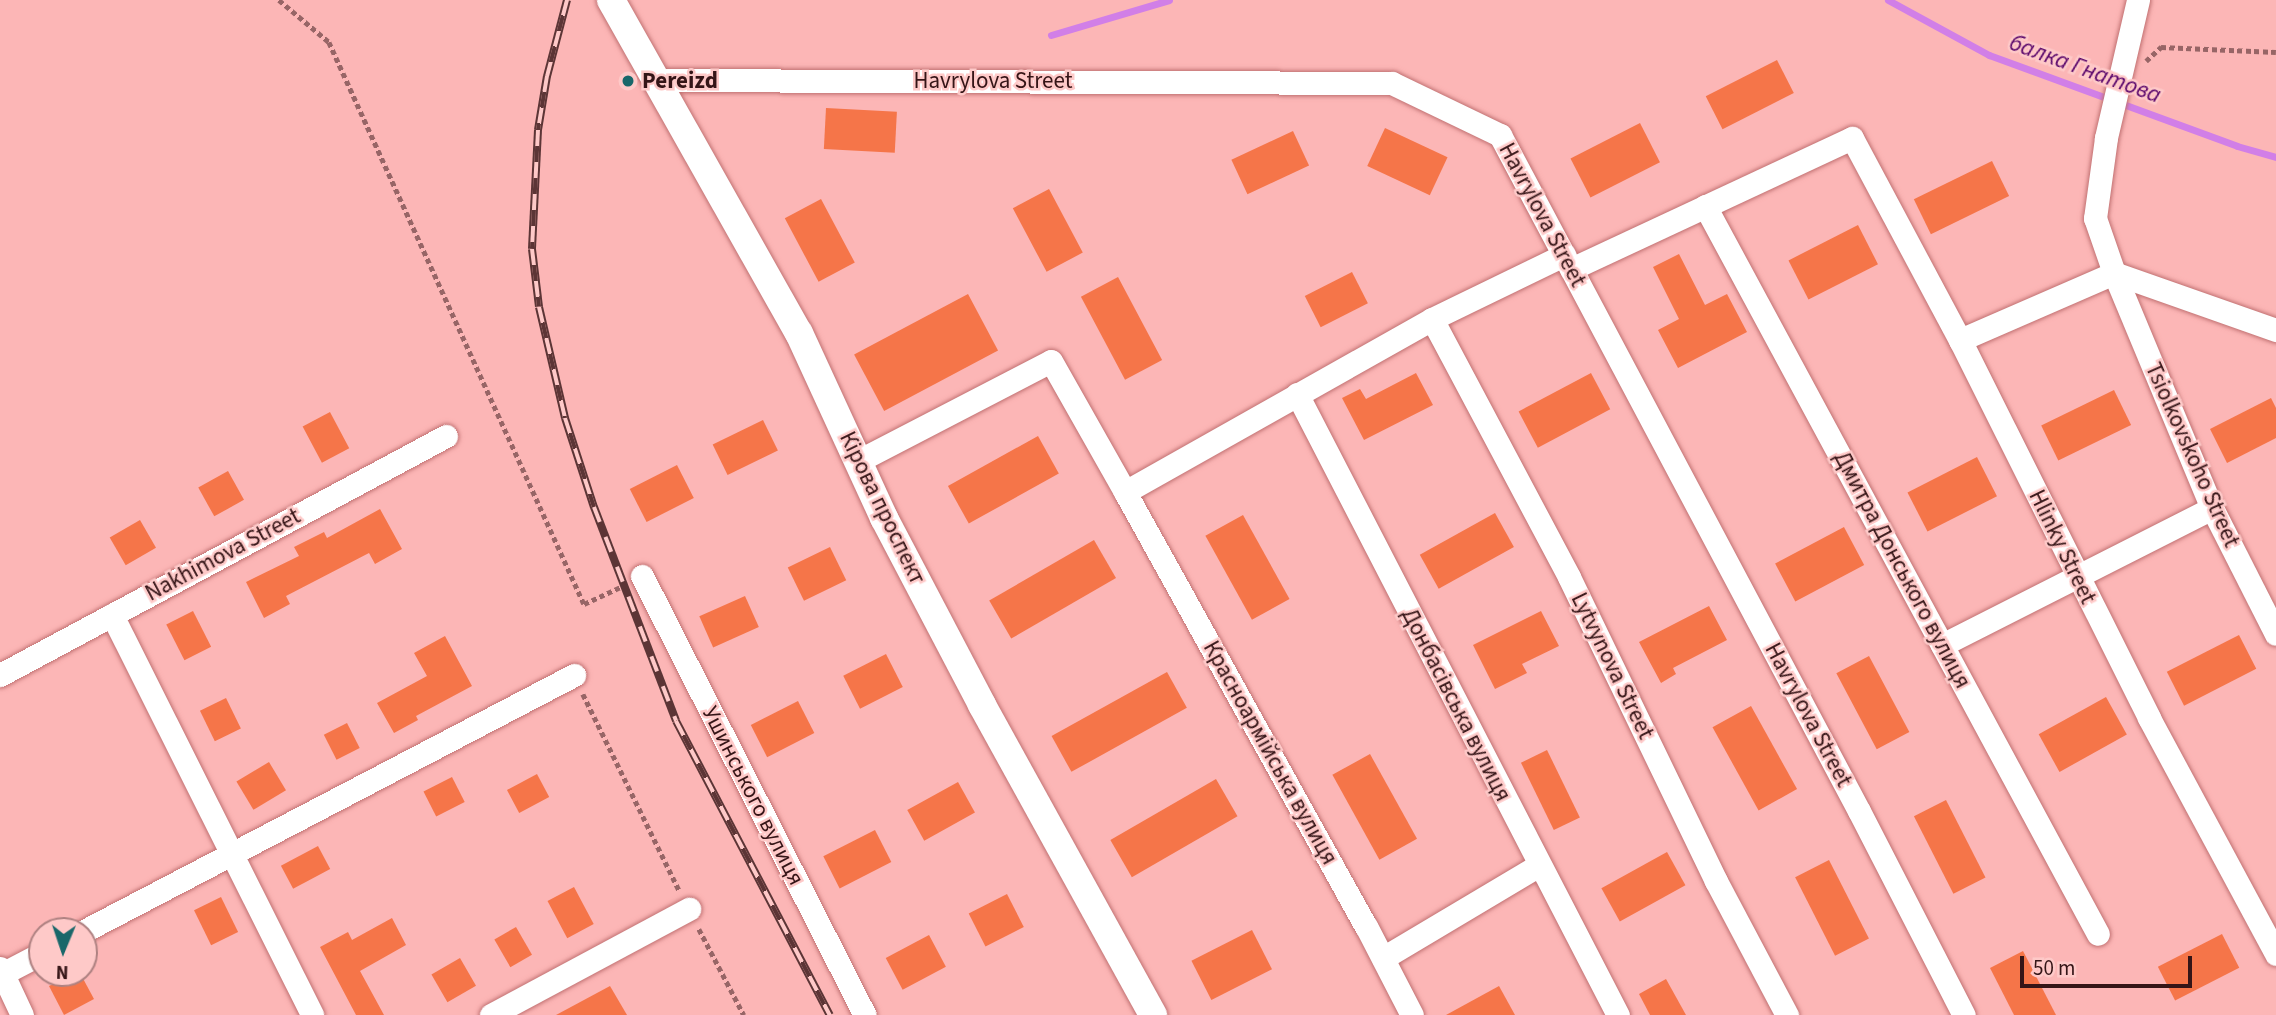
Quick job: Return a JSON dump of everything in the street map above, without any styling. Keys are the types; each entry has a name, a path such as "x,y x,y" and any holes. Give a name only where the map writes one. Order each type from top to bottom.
{"street":[{"name":"Кірова проспект","path":"611,0 799,333 858,461 982,705 1153,1015"},
{"name":"Tsiolkovskoho Street","path":"2138,0 2106,138 2095,218 2114,274 2212,508 2276,634"},
{"name":"Havrylova Street","path":"655,80 1392,83 1500,135 1859,811 1964,1015"},
{"name":"Hlinky Street","path":"1706,206 1852,138 1960,340 2076,575 2276,954"},
{"path":"1125,492 1432,319 1706,206"},
{"name":"Дмитра Донського вулиця","path":"1706,206 2098,934"},
{"path":"1960,340 2114,274 2276,330"},
{"name":"Lytvynova Street","path":"1432,319 1569,577 1716,881 1787,1015"},
{"name":"Красноармійська вулиця","path":"858,461 1051,360 1383,958 1412,1015"},
{"name":"Донбасівська вулиця","path":"1297,394 1618,1015"},
{"name":"Nakhimova Street","path":"0,675 446,436"},
{"path":"1942,645 2212,508"},
{"name":"Ушинського вулиця","path":"642,576 865,1015"},
{"path":"111,615 312,1015"},
{"path":"98,924 573,675"},
{"path":"1383,958 1539,865"},
{"path":"491,1015 689,909"},
{"path":"22,1015 1,972 28,959"}],"path":[{"path":"279,0 329,41 584,604 642,576"},
{"path":"2118,88 2161,47 2276,52"},
{"path":"573,675 744,1015"}],"building":[{"path":"1777,60 1794,93 1723,129 1706,96"},
{"path":"826,108 897,112 895,153 824,149"},
{"path":"1640,123 1660,162 1590,198 1571,158"},
{"path":"1385,128 1448,157 1430,195 1367,166"},
{"path":"1293,131 1309,165 1247,194 1231,160"},
{"path":"1992,161 2009,196 1931,234 1914,199"},
{"path":"1049,189 1083,253 1047,272 1013,208"},
{"path":"821,199 855,263 819,282 785,218"},
{"path":"1858,225 1878,264 1808,300 1789,260"},
{"path":"1679,254 1705,305 1727,294 1747,332 1678,368 1658,330 1679,319 1653,267"},
{"path":"1352,272 1368,303 1321,327 1305,296"},
{"path":"1118,277 1162,360 1125,380 1081,297"},
{"path":"968,294 998,351 884,411 854,355"},
{"path":"1416,373 1433,405 1364,440 1342,398 1360,389 1366,399"},
{"path":"1591,373 1610,409 1538,448 1519,411"},
{"path":"2114,390 2131,425 2058,461 2041,426"},
{"path":"2271,398 2276,408 2276,438 2227,463 2210,429"},
{"path":"330,412 349,448 322,463 303,427"},
{"path":"763,420 778,451 728,475 713,445"},
{"path":"1038,436 1059,474 969,524 948,486"},
{"path":"1977,457 1997,496 1927,532 1908,492"},
{"path":"677,465 694,498 647,522 630,489"},
{"path":"228,471 244,500 214,516 198,487"},
{"path":"380,509 402,549 375,564 369,553 286,596 290,604 264,618 246,582 299,556 294,547 324,532 327,538"},
{"path":"1495,513 1514,547 1439,589 1420,555"},
{"path":"1243,515 1290,599 1252,620 1205,536"},
{"path":"140,520 156,548 126,565 110,538"},
{"path":"1844,527 1864,565 1795,602 1775,564"},
{"path":"1094,540 1116,578 1011,639 989,600"},
{"path":"830,547 846,580 804,601 788,568"},
{"path":"745,596 759,627 713,647 699,616"},
{"path":"1709,606 1727,640 1673,668 1676,674 1661,683 1639,642"},
{"path":"193,611 211,647 184,660 166,625"},
{"path":"1541,611 1559,646 1522,664 1527,673 1495,689 1473,645"},
{"path":"2239,635 2256,669 2184,706 2167,672"},
{"path":"445,636 472,686 416,716 418,720 394,733 377,703 427,676 414,653"},
{"path":"886,654 903,687 860,709 843,676"},
{"path":"1869,656 1909,732 1877,749 1836,673"},
{"path":"1167,672 1187,708 1071,772 1052,736"},
{"path":"2106,697 2127,735 2060,772 2039,734"},
{"path":"226,698 241,729 215,741 200,711"},
{"path":"798,701 814,733 767,757 751,725"},
{"path":"1751,706 1797,789 1759,810 1713,727"},
{"path":"347,723 360,748 337,760 324,735"},
{"path":"1547,750 1580,817 1554,830 1521,763"},
{"path":"1370,754 1417,839 1379,860 1332,775"},
{"path":"269,762 286,790 253,810 236,782"},
{"path":"537,774 549,797 519,813 507,790"},
{"path":"452,777 465,802 436,816 423,792"},
{"path":"1216,779 1238,816 1132,877 1110,840"},
{"path":"958,782 975,813 924,841 907,810"},
{"path":"1946,800 1985,878 1953,894 1914,816"},
{"path":"875,830 891,862 840,888 823,856"},
{"path":"318,846 330,869 293,889 281,866"},
{"path":"1667,852 1685,885 1620,922 1601,888"},
{"path":"1829,860 1869,938 1835,956 1795,877"},
{"path":"574,887 594,924 567,938 548,901"},
{"path":"1007,894 1024,927 985,946 969,914"},
{"path":"221,897 238,932 211,945 194,910"},
{"path":"392,918 406,945 360,971 384,1015 356,1015 320,947 348,932 352,940"},
{"path":"516,927 532,955 510,967 494,940"},
{"path":"1252,930 1272,969 1211,1000 1191,961"},
{"path":"2222,934 2239,968 2175,1001 2158,967"},
{"path":"929,935 946,967 903,990 886,958"},
{"path":"2023,951 2056,1015 2014,1015 1990,968"},
{"path":"460,958 476,986 447,1002 431,975"},
{"path":"1666,979 1686,1015 1650,1015 1639,994"},
{"path":"610,986 627,1015 556,1015"},
{"path":"1499,986 1515,1015 1446,1015"},
{"path":"50,987 88,987 94,999 64,1015"}],"waterway":[{"name":"балка Гнатова","path":"1051,35 1169,0"},
{"name":"балка Гнатова","path":"1888,0 1989,55 2237,146 2276,157"}],"railway":[{"path":"567,0 547,76 538,130 532,249 539,307 565,418 594,507 676,721 830,1015"}],"place":[{"name":"Pereizd","path":"628,81"}]}
